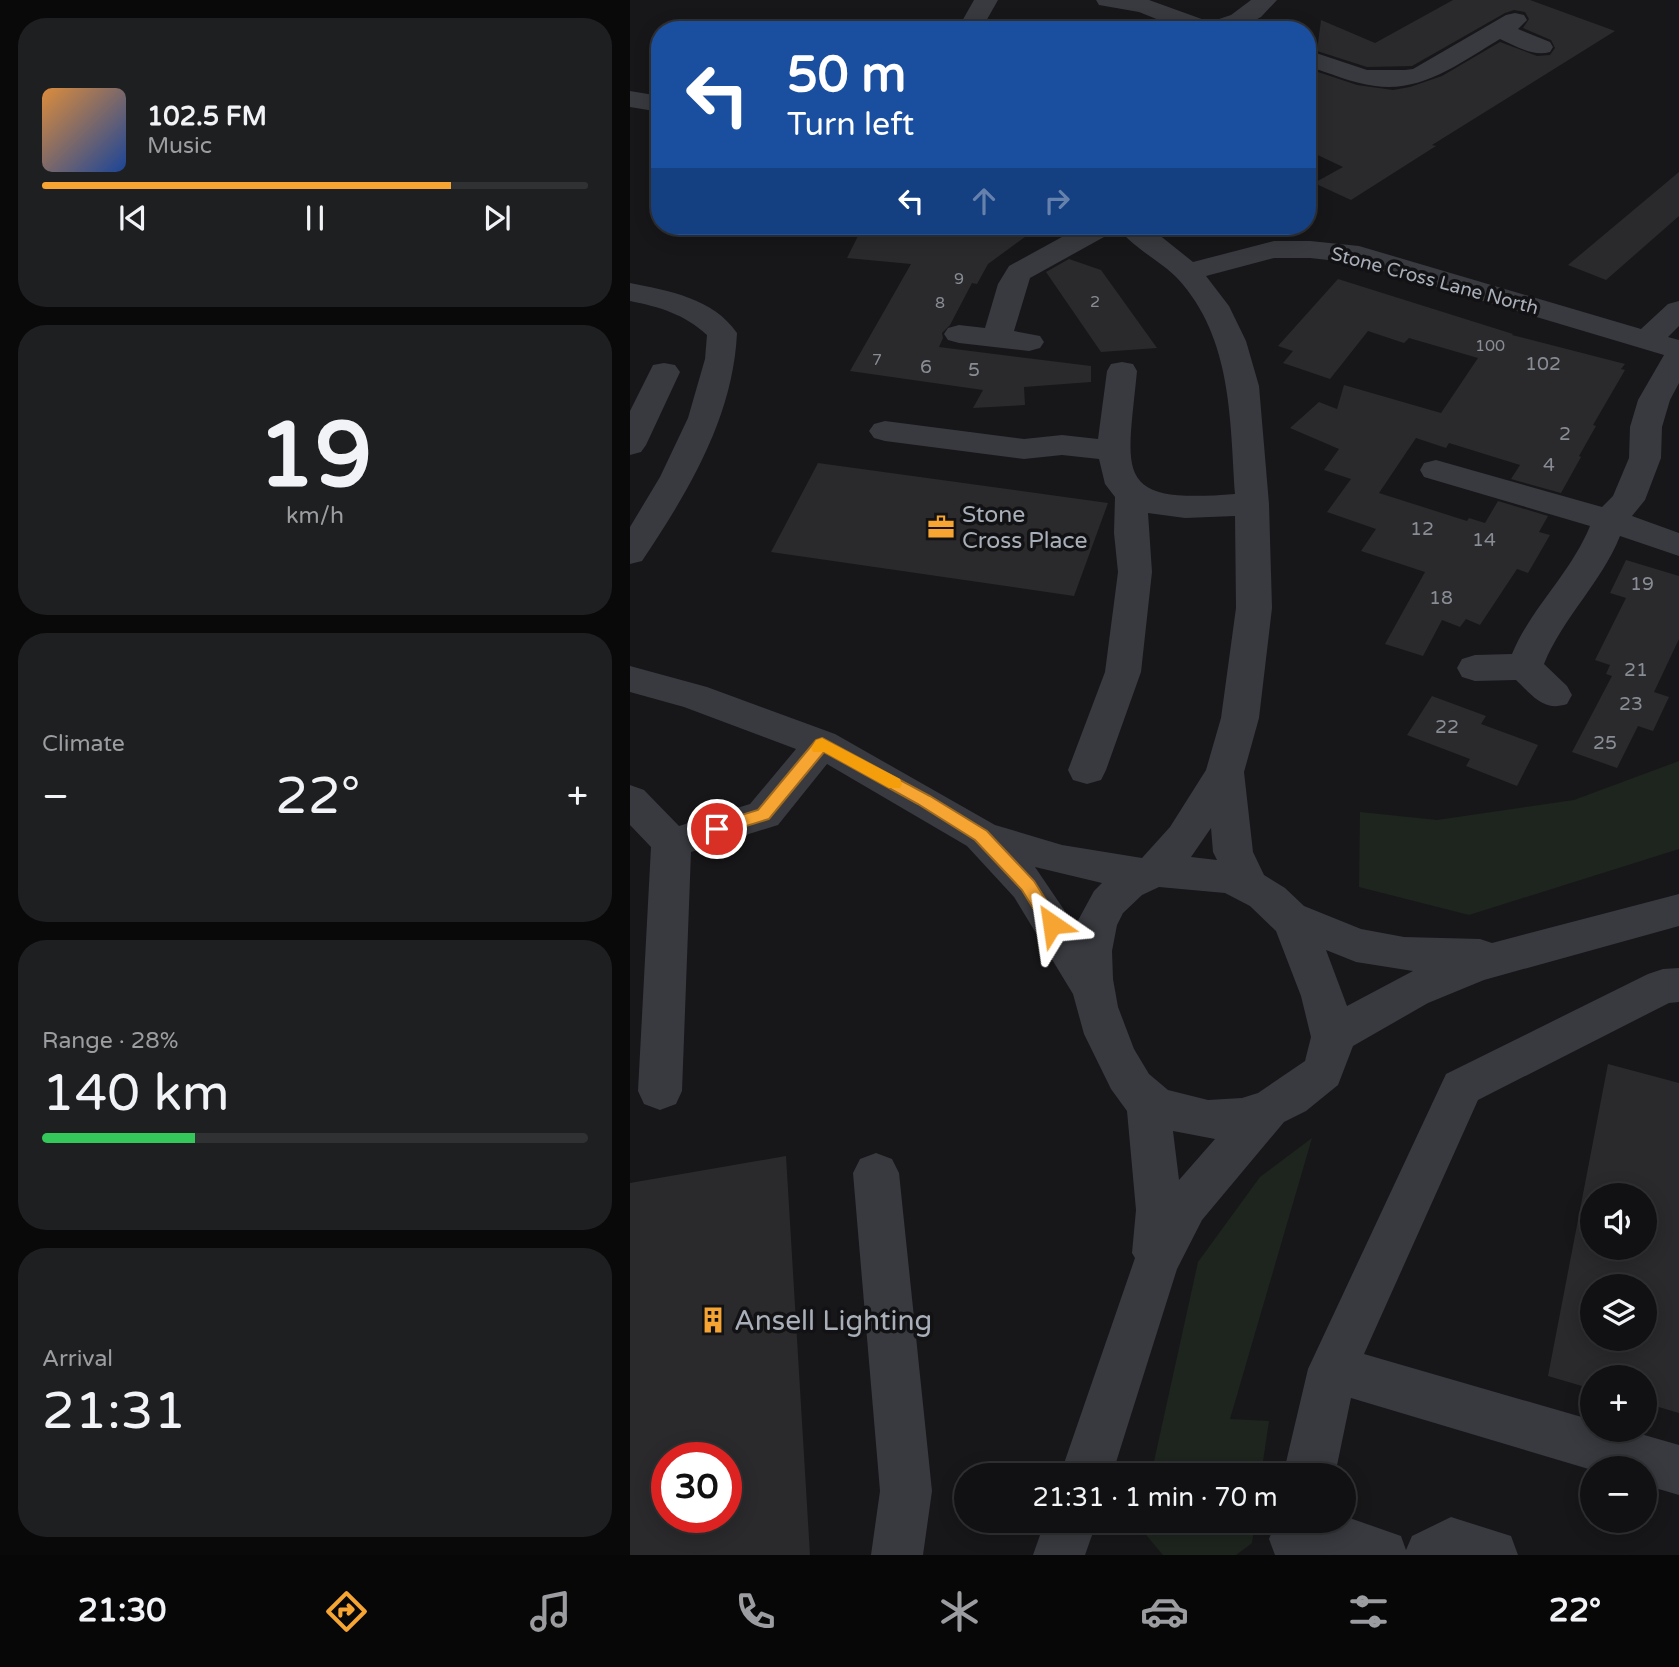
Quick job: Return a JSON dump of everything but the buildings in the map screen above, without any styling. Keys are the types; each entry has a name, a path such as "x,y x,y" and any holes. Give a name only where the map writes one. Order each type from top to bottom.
{"street":[{"path":"974,21 986,0"},
{"path":"1108,0 1144,6 1195,21"},
{"path":"1237,21 1254,12 1265,0"},
{"path":"1316,60 1393,92 1507,25 1541,47"},
{"path":"630,99 651,102"},
{"path":"996,338 1007,309 1013,278 1019,271 1085,235"},
{"path":"1090,985 1092,936 1100,915 1111,898 1149,872 1184,838 1225,772 1240,718 1254,608 1252,504 1243,386 1231,341 1214,306 1188,272 1142,235"},
{"name":"Stone Cross Lane North","path":"1188,272 1261,251 1325,249 1359,255 1679,350"},
{"path":"630,292 684,303 705,316 722,333 723,355 713,392 689,450 654,518 630,553"},
{"path":"1648,340 1679,310"},
{"path":"959,334 1029,342"},
{"path":"1525,667 1537,637 1597,550 1609,520 1628,499 1645,458 1646,427 1654,400 1679,356"},
{"path":"1122,371 1112,451 1123,486 1144,500 1168,506 1252,504"},
{"path":"630,445 664,373"},
{"path":"885,431 1024,449 1062,445 1112,451"},
{"path":"1436,470 1481,495 1609,520 1679,545"},
{"path":"1087,770 1123,672 1135,572 1131,533 1132,493"},
{"path":"1475,668 1525,667 1553,695"},
{"path":"630,679 694,696 822,744 981,835 1062,860 1149,872 1206,872 1249,886 1291,918 1356,945 1404,954 1503,957"},
{"path":"671,843 764,815 822,744"},
{"path":"1225,772 1233,852 1249,886"},
{"path":"630,800 671,843 660,1091"},
{"path":"981,835 1028,886 1090,985 1106,1039 1131,1085 1148,1102 1187,1116 1226,1122 1270,1109 1302,1089 1321,1072 1333,1036 1326,1005 1291,918"},
{"path":"1333,1036 1396,998 1442,978 1503,957 1679,910"},
{"path":"1312,1463 1333,1369 1462,1087 1663,986 1679,985"},
{"path":"1148,1102 1159,1210 1155,1265"},
{"path":"1090,1463 1155,1265 1186,1205 1270,1109"},
{"path":"876,1173 906,1491 897,1555"},
{"path":"1333,1369 1679,1470"},
{"path":"1059,1555 1067,1533"},
{"path":"1295,1538 1350,1543 1382,1555"},
{"path":"1431,1555 1451,1543 1492,1555"}],"shaded area":[{"path":"1679,761 1679,849 1469,915 1359,887 1360,812 1437,820 1574,800"},
{"path":"1312,1138 1230,1419 1269,1421 1263,1463 1154,1463 1198,1262 1260,1177"},
{"path":"1145,1533 1253,1533 1252,1543 1236,1555 1163,1555"}],"slow traffic":[{"path":"819,748 822,744 894,784"}],"place":[{"name":"Stone Cross Place","path":"941,527"},
{"name":"Ansell Lighting","path":"713,1320"}],"route":[{"path":"717,829 764,815 822,744 981,835 1028,886 1052,924"}]}
